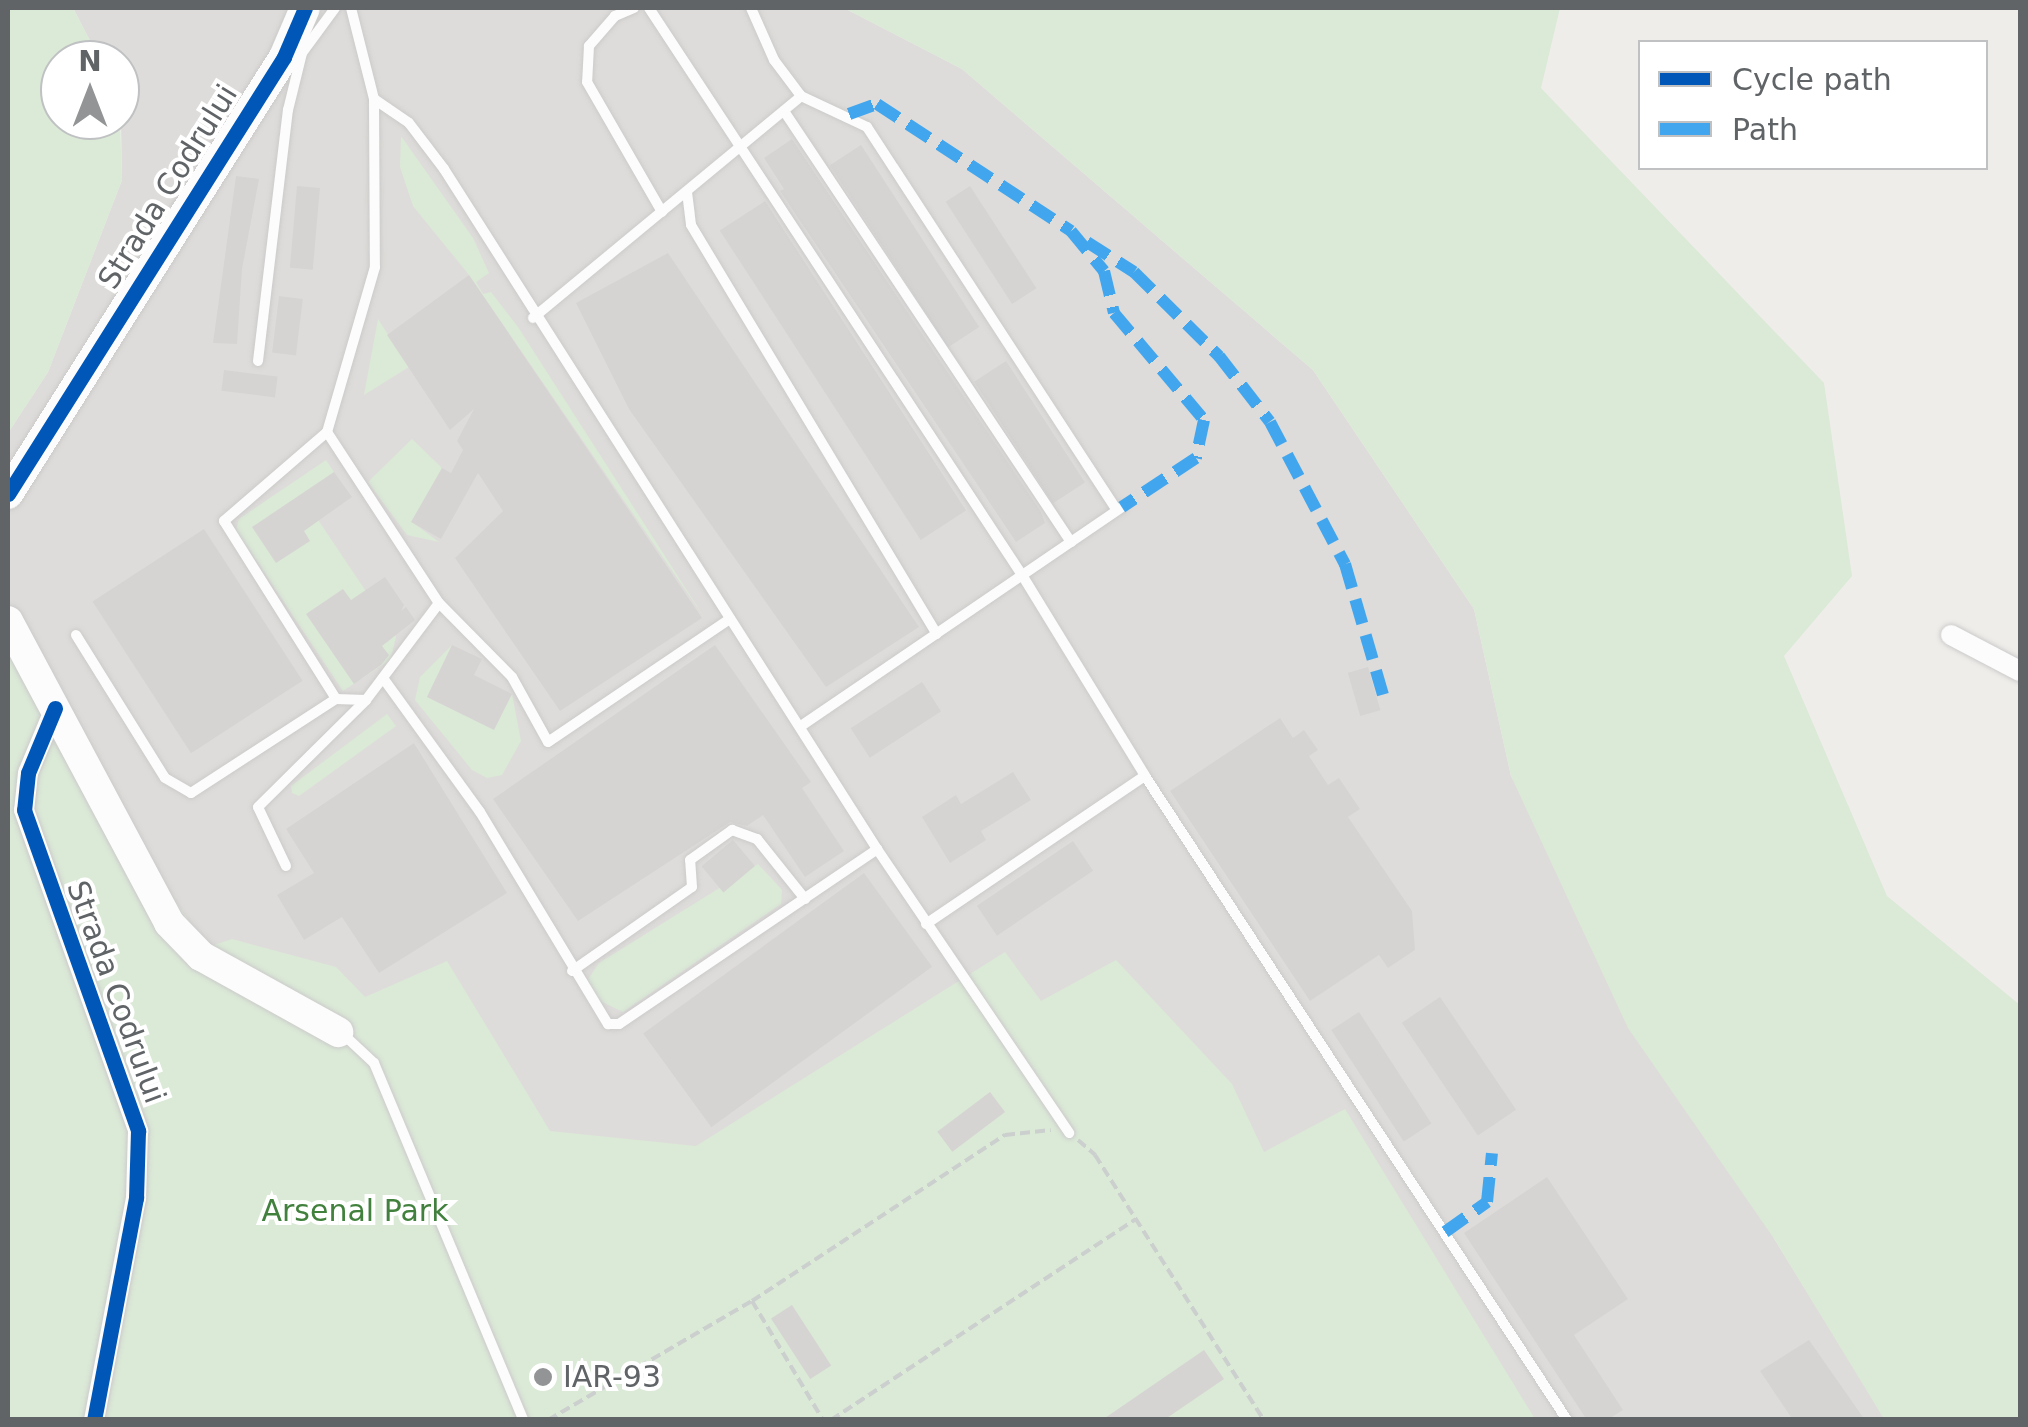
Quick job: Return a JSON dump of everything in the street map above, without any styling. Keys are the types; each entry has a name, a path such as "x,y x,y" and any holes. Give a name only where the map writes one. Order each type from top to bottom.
{"street":[{"name":"Strada Codrului","path":"8,494 284,56 305,8"},
{"path":"8,621 169,923 200,956 338,1032"},
{"path":"1951,636 2020,671"},
{"name":"Strada Codrului","path":"55,708 28,773 24,810 138,1131 136,1198 94,1420"}],"lane":[{"path":"258,361 288,110 302,53 334,8"},
{"path":"336,698 224,521 326,432 375,267 374,100 350,8"},
{"path":"634,8 615,16 589,46 588,82 662,212"},
{"path":"649,8 1022,575 1145,776 1568,1420"},
{"path":"750,8 774,60 801,96 868,126 1120,509 802,726"},
{"path":"534,318 801,96"},
{"path":"374,100 409,123 444,169 534,318 728,620 802,726 877,850 1069,1133"},
{"path":"784,111 1070,542"},
{"path":"687,192 692,225 937,634"},
{"path":"326,432 439,603 512,677 548,742 728,620"},
{"path":"286,866 258,807 366,700 439,603"},
{"path":"76,635 165,778 191,793 336,698 366,700"},
{"path":"383,678 480,812 597,1015 619,1024 877,850"},
{"path":"926,924 1145,776"},
{"path":"572,971 692,887 690,860 732,830 757,839 805,899"},
{"path":"338,1032 359,1042 374,1063 524,1420"}],"path":[{"path":"548,1420 752,1301 1005,1135 1044,1128 1069,1133 1095,1155 1264,1420"},
{"path":"831,1420 1136,1219"},
{"path":"752,1301 822,1420"}],"shaded area":[{"path":"73,8 844,8 962,69 1313,370 1474,609 1511,776 1775,1240 1885,1419 1427,1419 663,1209 208,947 91,786 8,635 8,433 48,372 122,180 121,140 140,140 140,40 90,40"}],"green space":[{"path":"8,8 73,8 90,40 40,40 40,140 121,140 122,180 48,372 8,433"},
{"path":"844,8 1560,8 1541,88 1824,383 1852,576 1784,656 1887,896 2020,1005 2020,1419 1884,1419 1775,1240 1628,1028 1511,776 1474,609 1313,370 962,69"},
{"path":"401,136 473,238 489,273 476,282 483,294 491,292 518,327 704,617 469,275 413,206 400,167"},
{"path":"378,319 409,367 364,395"},
{"path":"412,439 442,468 412,522 439,542 407,535 368,482"},
{"path":"326,460 334,472 302,496 396,636 391,659 343,691 236,530 239,519"},
{"name":"Arsenal Park","path":"8,635 91,786 208,947 232,939 336,967 365,997 447,961 550,1131 696,1146 1005,952 1041,1001 1116,960 1232,1084 1264,1152 1345,1109 1535,1419 8,1419"},
{"path":"452,645 427,697 494,729 512,694 521,741 502,775 487,778 472,770 415,700 420,677"},
{"path":"387,714 396,726 299,796 292,793 291,786"},
{"path":"758,864 782,890 781,904 623,1012 596,999 587,981 599,963"}],"building":[{"path":"792,139 1041,512 1045,523 1016,542 780,191 784,189 764,158"},
{"path":"861,145 979,327 948,347 830,165"},
{"path":"236,176 259,179 242,269 237,344 213,343"},
{"path":"297,186 320,188 313,270 290,268"},
{"path":"970,186 1036,288 1012,304 946,202"},
{"path":"765,201 966,510 921,540 720,230"},
{"path":"668,253 919,627 826,687 629,409 576,303"},
{"path":"469,275 702,618 560,711 455,558 503,511 478,473 441,539 411,522 442,468 451,473 463,450 457,441 474,409 450,430 387,335"},
{"path":"279,296 303,299 296,355 272,353"},
{"path":"1006,361 1085,483 1053,503 974,382"},
{"path":"224,370 278,377 275,397 221,391"},
{"path":"334,472 352,497 304,531 310,541 276,563 252,527"},
{"path":"204,529 303,681 191,753 92,601"},
{"path":"385,577 404,605 401,611 406,607 415,620 382,646 389,655 381,665 354,684 306,614 343,589 351,600"},
{"path":"452,645 482,659 474,675 512,694 494,730 427,697"},
{"path":"715,645 811,782 802,788 844,851 805,877 763,815 747,826 730,822 578,921 493,799"},
{"path":"1368,667 1380,710 1360,716 1348,673"},
{"path":"922,682 941,711 870,758 851,728"},
{"path":"1280,718 1293,738 1304,730 1318,750 1309,756 1328,785 1339,778 1360,809 1348,817 1412,911 1415,950 1388,968 1379,955 1310,1001 1170,791"},
{"path":"414,743 507,893 379,973 342,917 304,940 277,895 314,873 286,829"},
{"path":"1013,772 1031,800 981,831 986,840 950,863 922,817 956,795 961,804"},
{"path":"733,840 755,866 723,892 702,866"},
{"path":"1073,841 1093,871 997,936 977,906"},
{"path":"864,873 932,967 711,1127 643,1033"},
{"path":"1440,997 1516,1110 1478,1135 1402,1023"},
{"path":"1359,1012 1431,1124 1404,1142 1331,1030"},
{"path":"990,1092 1005,1112 952,1152 937,1132"},
{"path":"1547,1177 1628,1299 1574,1335 1623,1410 1607,1420 1587,1420 1464,1233"},
{"path":"792,1305 831,1365 810,1379 771,1319"},
{"path":"1809,1340 1865,1420 1793,1420 1760,1371"},
{"path":"1204,1350 1224,1379 1164,1420 1102,1420"}],"marked path":[{"path":"849,114 877,104 1071,231 1104,271 1114,313 1204,420 1196,458 1122,507"},
{"path":"1087,242 1134,272 1219,356 1270,422 1345,564 1383,695"},
{"path":"1445,1232 1487,1202 1492,1153"}],"cycle path":[{"path":"8,494 284,57 305,8"},
{"path":"55,708 28,773 24,810 138,1131 136,1198 94,1420"}],"place":[{"name":"IAR-93","path":"543,1377"}]}
